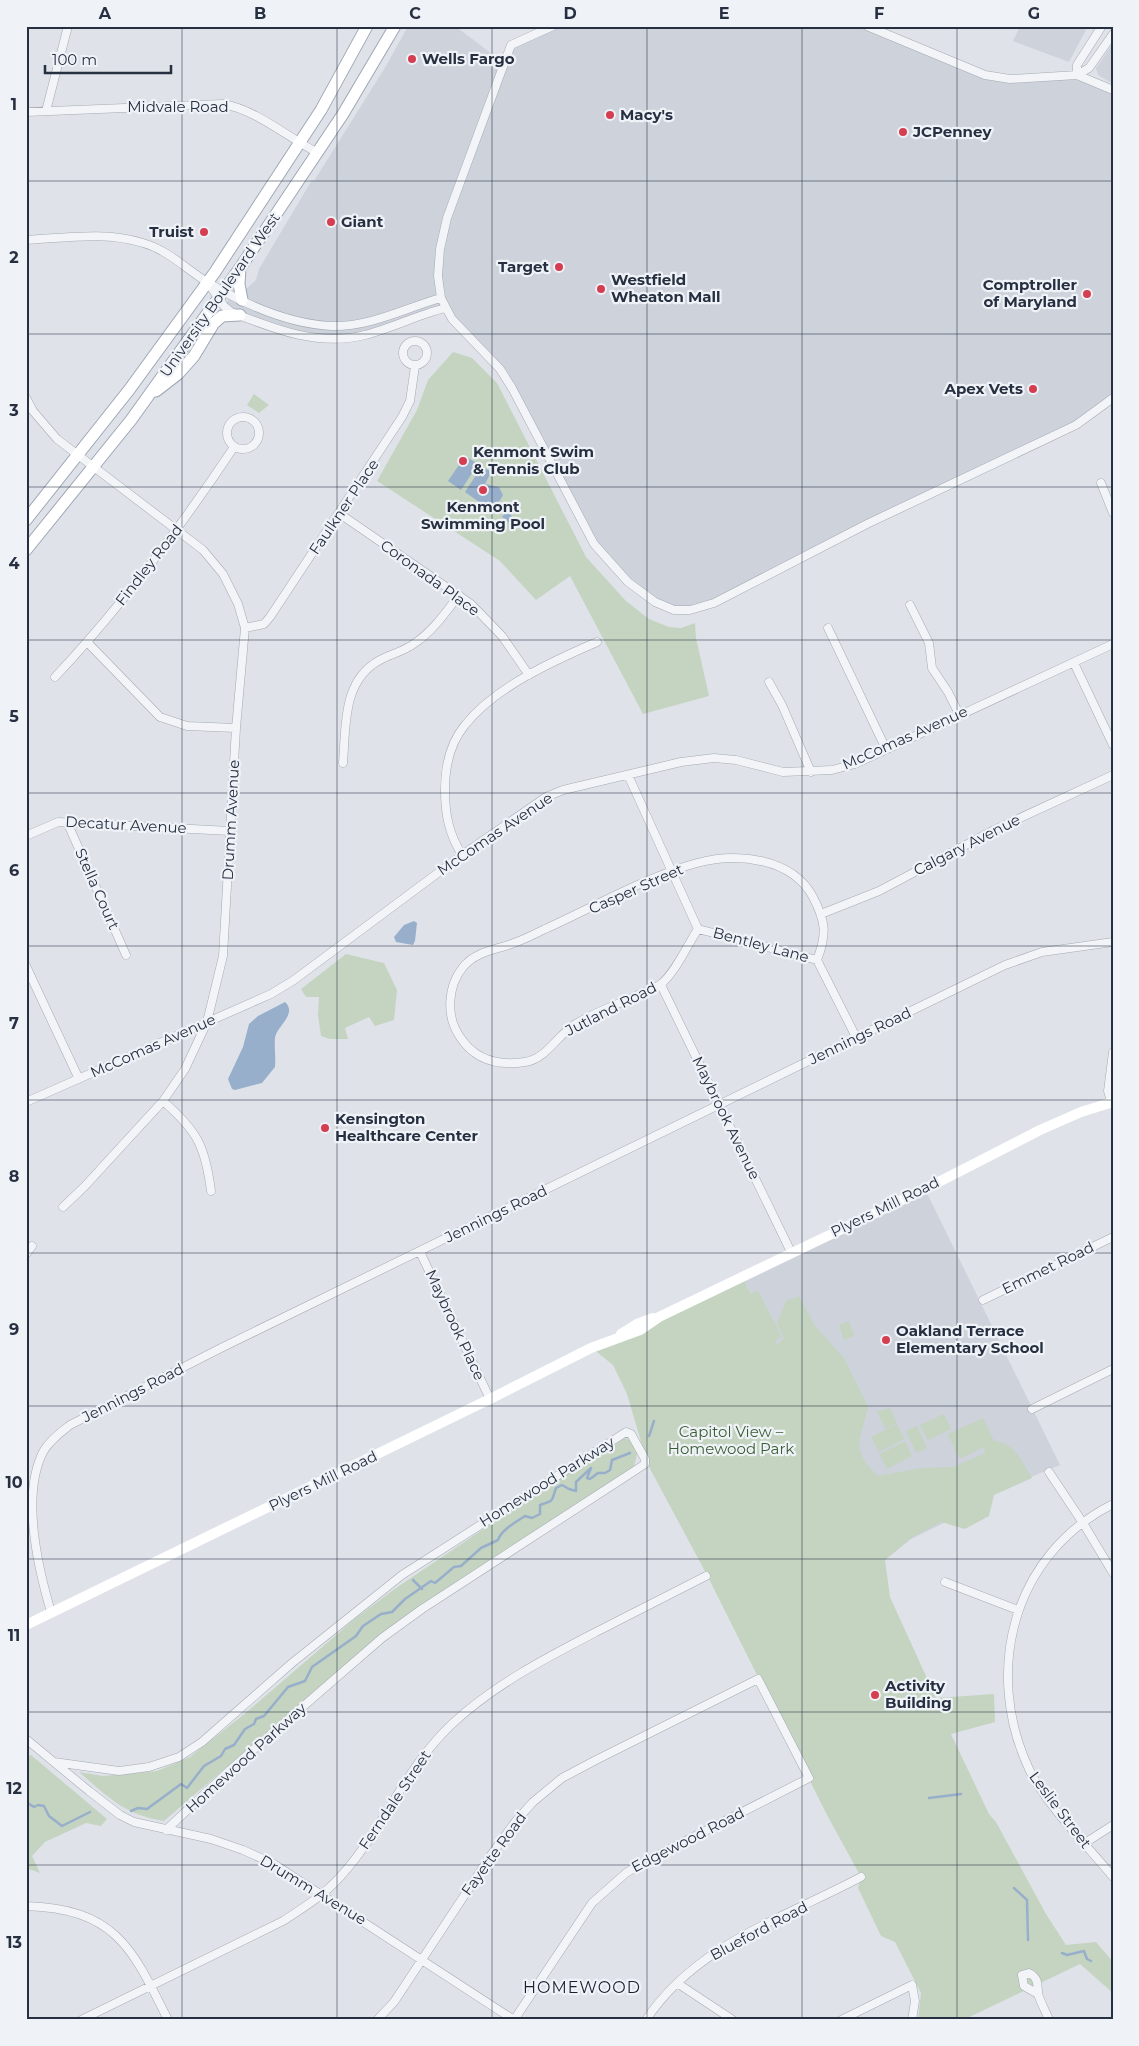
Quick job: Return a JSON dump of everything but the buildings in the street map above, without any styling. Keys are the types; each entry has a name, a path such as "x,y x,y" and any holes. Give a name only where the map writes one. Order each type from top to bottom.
{"main road":[{"name":"University Boulevard West","path":"26,520 129,390 207,282 300,144 331,93 367,26"},
{"name":"University Boulevard West","path":"26,550 150,394 240,268 318,153 395,26"},
{"path":"240,268 239,284 242,300"},
{"path":"150,394 164,386 178,374 194,356 214,323 222,316 240,315"}],"street":[{"path":"46,111 68,26"},
{"path":"552,26 511,45 447,218 440,249 438,276 441,298 445,308 464,333 500,370 512,388 594,544 628,582 655,602 674,610 690,610 714,602 867,524 1076,425 1113,398"},
{"path":"867,26 985,75 1010,79 1077,74 1089,68 1113,34"},
{"path":"1077,74 1077,65 1102,26"},
{"path":"1077,74 1113,90"},
{"name":"Midvale Road","path":"26,112 223,104 236,106 248,112 318,153"},
{"path":"26,240 111,236 145,243 164,252 221,294 307,324 356,325 441,298"},
{"path":"221,294 224,306 240,315 300,336 328,339 363,336 445,308"},
{"name":"Faulkner Place","path":"245,628 264,624 270,617 340,514 402,417 412,394 416,366"},
{"name":"Drumm Avenue","path":"26,398 56,439 203,550 223,574 238,604 245,628 236,728 223,956 207,1022 188,1063 163,1101 85,1186 63,1207"},
{"path":"239,418 249,418 257,425 259,430 257,441 245,449 234,447 226,434 230,424 239,418"},
{"name":"Findley Road","path":"55,677 88,642 178,531 234,447"},
{"path":"1101,483 1113,513"},
{"name":"Coronada Place","path":"340,514 471,604 502,636 529,675"},
{"path":"343,763 347,705 353,689 362,674 378,660 414,644 426,634 459,595"},
{"path":"910,605 928,643 932,668 948,692 959,714"},
{"path":"828,628 886,749"},
{"path":"88,642 160,717 187,726 236,728"},
{"path":"462,855 451,837 445,811 445,778 452,746 464,726 487,704 529,675 597,642"},
{"name":"McComas Avenue","path":"26,1102 271,994 294,980 462,855 546,797 563,790 628,774 681,762 714,758 736,760 783,772 832,770 855,764 1113,644"},
{"path":"1074,663 1113,746"},
{"path":"769,682 782,704 811,772"},
{"name":"Bentley Lane","path":"628,774 698,929 818,960 856,1037"},
{"name":"Calgary Avenue","path":"822,914 879,891 994,830 1113,775"},
{"name":"Decatur Avenue","path":"26,836 58,822 230,831"},
{"name":"Stella Court","path":"67,822 126,956"},
{"name":"Casper Street","path":"456,977 463,967 475,956 488,950 516,942 671,871 699,862 726,859 748,859 771,864 789,872 800,881 811,894 822,914 825,940 818,960"},
{"name":"Jutland Road","path":"456,977 450,991 452,1026 475,1054 492,1062 528,1062 542,1055 560,1035 576,1024 661,984 698,929"},
{"name":"Jennings Road","path":"51,1612 36,1547 35,1482 38,1463 52,1440 78,1420 1005,965 1042,952 1113,942"},
{"path":"26,966 78,1078"},
{"name":"Maybrook Avenue","path":"661,984 791,1252"},
{"path":"1112,1103 1108,1091 1113,1052"},
{"path":"163,1101 184,1119 195,1134 205,1158 211,1191"},
{"name":"Plyers Mill Road","path":"26,1625 618,1336 636,1324 659,1317 925,1189 1040,1130 1081,1112 1112,1103"},
{"name":"Emmet Road","path":"983,1300 1113,1237"},
{"path":"26,1254 32,1246"},
{"name":"Maybrook Place","path":"420,1252 490,1399"},
{"path":"1032,1409 1113,1369"},
{"name":"Homewood Parkway","path":"54,1762 119,1771 149,1767 179,1757 202,1742 292,1663 402,1575 626,1432 631,1434 646,1459 645,1464 422,1609 382,1638 230,1770 166,1830"},
{"path":"1049,1472 1083,1522 1113,1573"},
{"name":"Leslie Street","path":"1113,1504 1083,1522 1061,1542 1048,1558 1018,1610 1011,1637 1006,1676 1010,1712 1015,1734 1030,1770 1054,1806 1113,1877"},
{"name":"Ferndale Street","path":"81,2020 283,1921 323,1893 355,1859 407,1777 423,1756 451,1725 490,1692 514,1676 568,1646 706,1576"},
{"path":"945,1582 1018,1610"},
{"name":"Fayette Road","path":"377,2020 394,2002 515,1822 549,1788 596,1760 758,1679 809,1778"},
{"name":"Drumm Avenue","path":"26,1739 120,1815 141,1825 211,1839 243,1850 274,1864 323,1893 514,2020"},
{"name":"Edgewood Road","path":"514,2020 592,1903 622,1876 646,1861 809,1778"},
{"path":"1085,1843 1113,1825"},
{"name":"Blueford Road","path":"646,2020 659,2001 710,1954 861,1877"},
{"path":"26,1906 54,1907 73,1911 106,1927 135,1956 168,2020"},
{"path":"677,1983 733,2020"},
{"path":"841,2020 912,1985 915,2001 912,2020"},
{"path":"1038,1994 1049,2020"}],"shaded area":[{"path":"408,26 455,26 504,63 511,45 553,26 867,26 985,75 1010,79 1077,75 1113,92 1113,398 1076,425 714,603 674,610 628,582 594,544 512,388 445,308 363,335 300,336 224,306 235,290 247,288 256,280 259,269 312,180 314,181 386,66"},
{"path":"1020,26 1088,26 1069,62 1013,41"},
{"path":"1113,43 1113,84 1098,75 1096,68"},
{"name":"Oakland Terrace Elementary School","path":"925,1189 1060,1465 969,1503 948,1521 911,1539 885,1560 742,1276"}],"green space":[{"name":"Kenmont Swim & Tennis Club","path":"453,352 472,358 497,383 586,557 626,601 649,619 669,627 681,628 695,623 696,638 709,696 643,714 570,576 536,600 500,561 377,481 417,410 428,380"},
{"path":"254,394 269,405 259,413 247,405"},
{"path":"346,954 384,963 397,990 394,1020 375,1026 369,1017 345,1028 348,1039 330,1039 321,1036 318,1015 319,997 306,997 301,989"},
{"name":"Capitol View – Homewood Park","path":"742,1276 751,1294 758,1291 782,1337 775,1341 777,1345 784,1338 777,1323 786,1301 799,1296 815,1326 844,1358 868,1407 860,1437 860,1452 869,1467 878,1476 921,1468 953,1467 985,1453 984,1447 962,1458 958,1457 948,1434 983,1418 994,1441 1001,1442 1012,1449 1032,1478 994,1495 989,1516 965,1529 941,1522 910,1539 885,1560 890,1597 936,1698 994,1694 995,1722 951,1734 989,1814 996,1822 1046,1914 1066,1945 1096,1942 1113,1962 1113,1993 1080,1964 963,2020 918,2020 921,1993 895,1942 881,1936 858,1888 861,1877 827,1815 707,1575 648,1465 627,1394 613,1365 593,1349"},
{"path":"849,1321 854,1336 844,1340 839,1325"},
{"path":"890,1408 897,1423 885,1429 877,1411"},
{"path":"944,1414 951,1429 928,1440 920,1425"},
{"path":"897,1424 904,1439 879,1452 871,1437"},
{"path":"917,1426 927,1448 916,1453 906,1431"},
{"path":"625,1438 630,1440 637,1454 634,1467 373,1641 164,1821 138,1814 118,1804 79,1772 103,1776 157,1771 190,1757 248,1711 357,1617 396,1588 531,1497"},
{"path":"905,1441 912,1456 887,1469 879,1454"},
{"path":"31,1755 107,1819 101,1826 86,1823 45,1842 32,1856 40,1873 26,1868 26,1757"}],"water":[{"path":"465,456 478,464 461,490 448,481"},
{"name":"Kenmont Swimming Pool","path":"482,466 491,472 485,484 499,487 503,495 493,512 465,492"},
{"path":"508,509 516,525 515,527 502,517"},
{"path":"414,921 417,923 413,945 396,942 394,937 404,925"},
{"path":"285,1002 289,1011 275,1038 275,1067 262,1083 235,1090 232,1089 228,1079 243,1047 249,1024 258,1016"}],"waterway":[{"path":"649,1436 654,1421"},
{"path":"131,1811 138,1808 147,1809 181,1784 187,1788 204,1766 221,1756 225,1749 234,1745 245,1729 254,1724 256,1719 264,1716 288,1687 305,1681 312,1667 356,1636 363,1626 381,1614 392,1612 405,1599 431,1581 435,1583 454,1567 461,1566 481,1548 498,1540 505,1530 525,1516 532,1518 540,1514 540,1505 552,1500 556,1488 562,1485 576,1491 576,1482 591,1468 587,1478 590,1479 598,1473 605,1473 610,1470 612,1460 630,1453"},
{"path":"413,1580 422,1589"},
{"path":"929,1798 961,1794"},
{"path":"26,1802 34,1807 38,1805 44,1806 49,1816 62,1826 90,1812"},
{"path":"1014,1888 1027,1900 1028,1940"},
{"path":"1062,1953 1067,1955 1084,1951 1087,1959 1091,1961"}],"place":[{"name":"Wells Fargo","path":"412,59"},
{"name":"Macy's","path":"610,115"},
{"name":"JCPenney","path":"903,132"},
{"name":"Giant","path":"331,222"},
{"name":"Truist","path":"204,232"},
{"name":"Target","path":"559,267"},
{"name":"Westfield Wheaton Mall","path":"601,289"},
{"name":"Comptroller of Maryland","path":"1087,294"},
{"name":"Apex Vets","path":"1033,389"},
{"name":"Kenmont Swim & Tennis Club","path":"463,461"},
{"name":"Kenmont Swimming Pool","path":"483,490"},
{"name":"Kensington Healthcare Center","path":"325,1128"},
{"name":"Oakland Terrace Elementary School","path":"886,1340"},
{"name":"Activity Building","path":"875,1695"}],"district":[{"name":"HOMEWOOD","path":"582,1987"}]}
